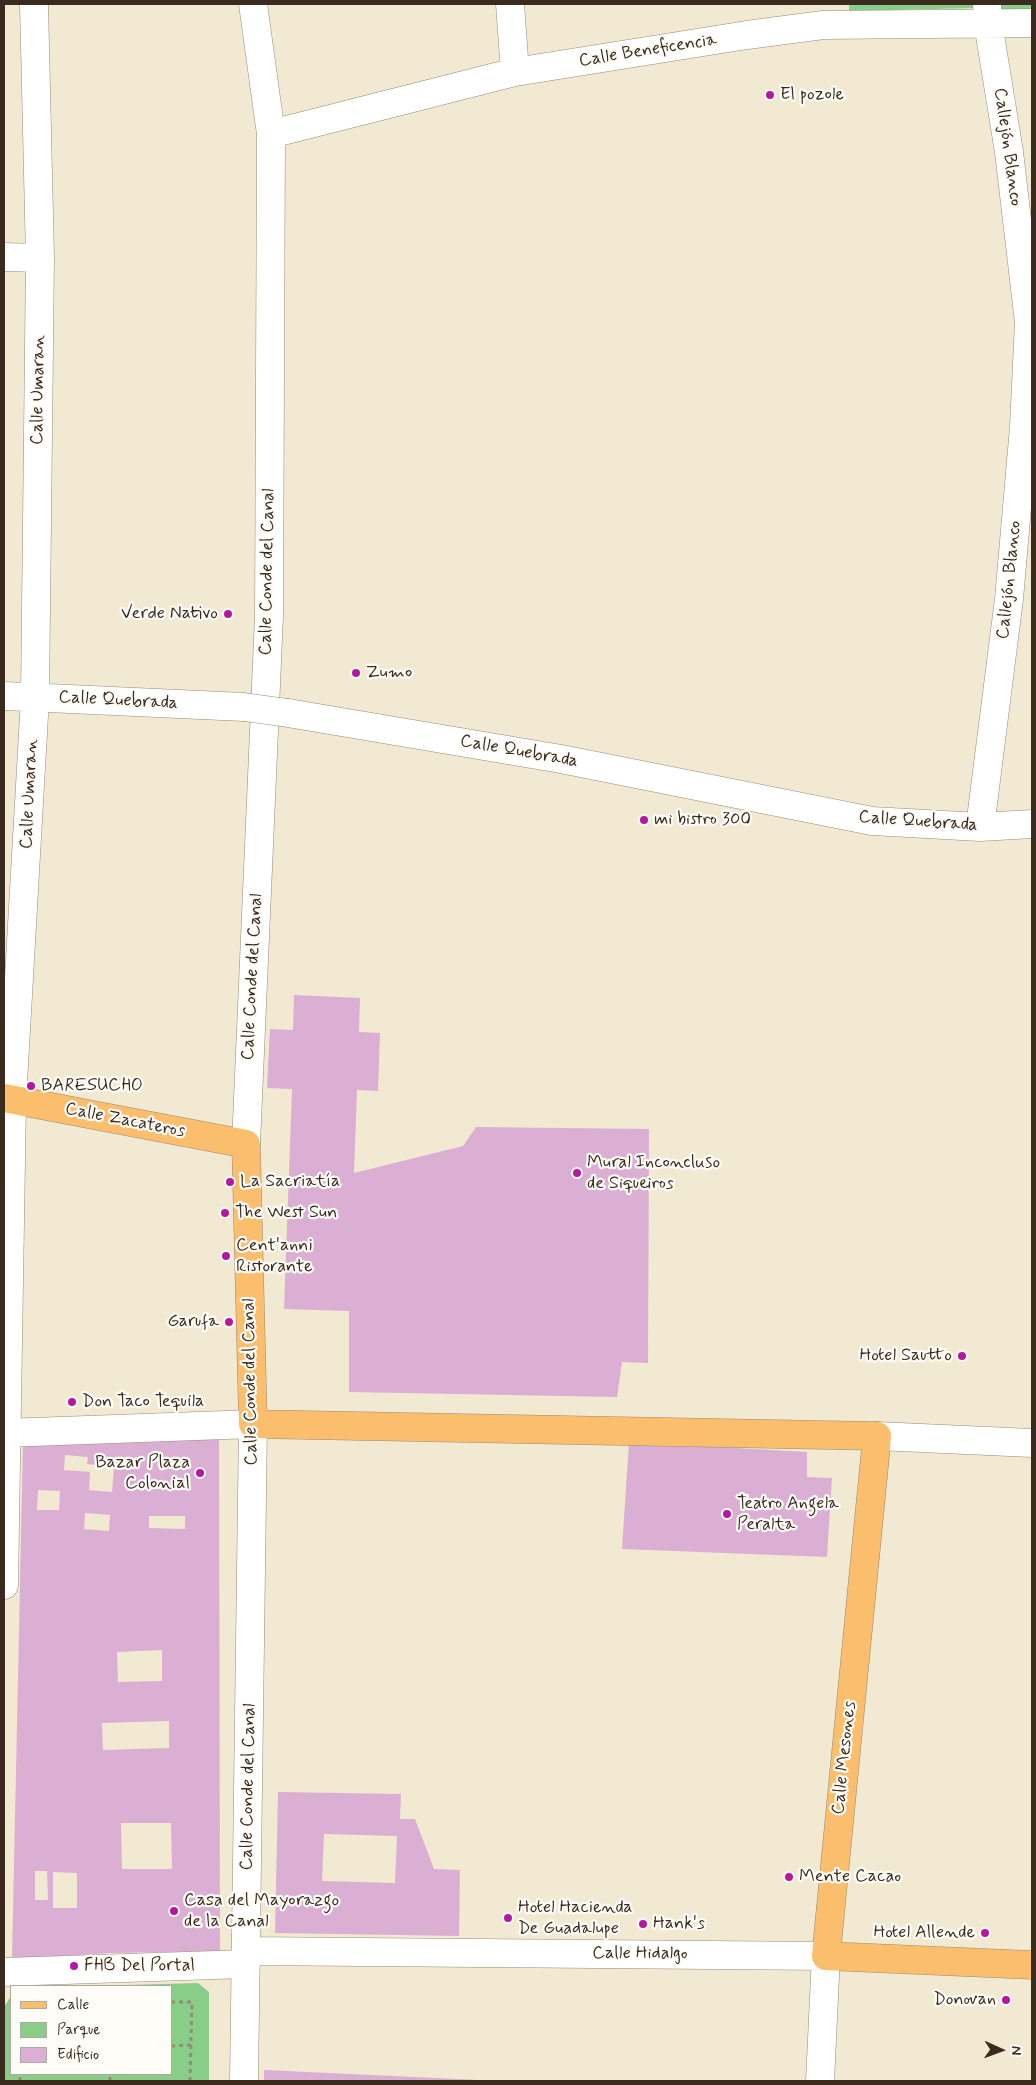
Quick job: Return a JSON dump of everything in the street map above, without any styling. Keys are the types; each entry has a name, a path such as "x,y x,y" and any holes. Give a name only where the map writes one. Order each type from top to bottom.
{"main road":[{"name":"Calle Zacateros","path":"8,1099 246,1144"},
{"name":"Calle Conde del Canal","path":"246,1144 253,1424"},
{"path":"253,1424 877,1436"},
{"name":"Calle Mesones","path":"826,1956 877,1436"},
{"name":"Calle Hidalgo","path":"826,1956 1032,1965"}],"street":[{"name":"Calle Umaran","path":"4,1585 8,1099 35,698 40,258 34,4"},
{"name":"Calle Conde del Canal","path":"246,1144 269,616 271,134 253,4"},
{"path":"510,4 515,72"},
{"name":"Calle Beneficencia","path":"271,134 515,72 822,14 988,13 1032,23"},
{"name":"Callejón Blanco","path":"980,828 1009,598 1024,427 1028,322 1009,152 988,13"},
{"path":"4,257 40,258"},
{"name":"Calle Quebrada","path":"4,696 244,707 561,759 872,821 980,828 1032,824"},
{"path":"6,1433 253,1424"},
{"name":"Calle Conde del Canal","path":"244,2081 253,1424"},
{"path":"877,1436 1032,1443"},
{"name":"Calle Hidalgo","path":"4,1972 247,1957 826,1956"},
{"name":"Calle Mesones","path":"820,2081 826,1956"}],"path":[{"path":"172,2002 192,2002 190,2081"},
{"path":"172,2046 191,2045"}],"green space":[{"path":"849,4 977,4 977,8 849,11"},
{"path":"1001,4 1032,4 1032,9 1001,9"},
{"path":"198,1983 209,1992 209,2081 4,2081 4,2007 10,1998 10,2075 172,2075 172,1985 127,1985"}],"building":[{"path":"294,995 360,998 359,1032 380,1033 378,1091 357,1090 354,1173 463,1146 476,1127 649,1129 648,1363 622,1362 617,1397 349,1392 349,1311 284,1309 292,1089 267,1088 270,1029 293,1030"},
{"path":"219,1437 220,1951 111,1953 12,1959 23,1442","holes":["65,1455 88,1457 87,1464 114,1467 112,1492 89,1490 90,1472 64,1470","38,1490 60,1491 59,1510 37,1510","85,1513 110,1515 109,1531 84,1529","149,1516 185,1516 185,1529 149,1528","162,1650 162,1681 118,1682 117,1652","169,1721 169,1748 103,1750 102,1723","121,1823 171,1823 172,1869 122,1869","35,1871 47,1871 48,1900 35,1900","53,1872 77,1873 77,1908 53,1908"]},
{"name":"Teatro Angela Peralta","path":"629,1442 807,1452 807,1477 832,1478 827,1557 622,1549"},
{"path":"278,1792 401,1794 400,1819 415,1819 434,1869 460,1870 459,1936 275,1933","holes":["324,1834 397,1836 395,1883 322,1881"]},
{"path":"264,2070 479,2080 479,2081 264,2081"}],"place":[{"name":"El pozole","path":"770,95"},
{"name":"Verde Nativo","path":"228,614"},
{"name":"Zumo","path":"356,673"},
{"name":"mi bistro 300","path":"644,820"},
{"name":"BARESUCHO","path":"31,1086"},
{"name":"Mural Inconcluso de Siqueiros","path":"577,1173"},
{"name":"La Sacriatía","path":"230,1182"},
{"name":"The West Sun","path":"225,1213"},
{"name":"Cent'anni Ristorante","path":"226,1256"},
{"name":"Garufa","path":"229,1322"},
{"name":"Hotel Sautto","path":"962,1356"},
{"name":"Don Taco Tequila","path":"72,1402"},
{"name":"Bazar Plaza Colonial","path":"200,1473"},
{"name":"Teatro Angela Peralta","path":"727,1514"},
{"name":"Mente Cacao","path":"789,1877"},
{"name":"Casa del Mayorazgo de la Canal","path":"174,1911"},
{"name":"Hotel Hacienda De Guadalupe","path":"508,1918"},
{"name":"Hank's","path":"643,1924"},
{"name":"Hotel Allende","path":"985,1933"},
{"name":"FHB Del Portal","path":"74,1966"},
{"name":"Donovan","path":"1006,2000"}]}
